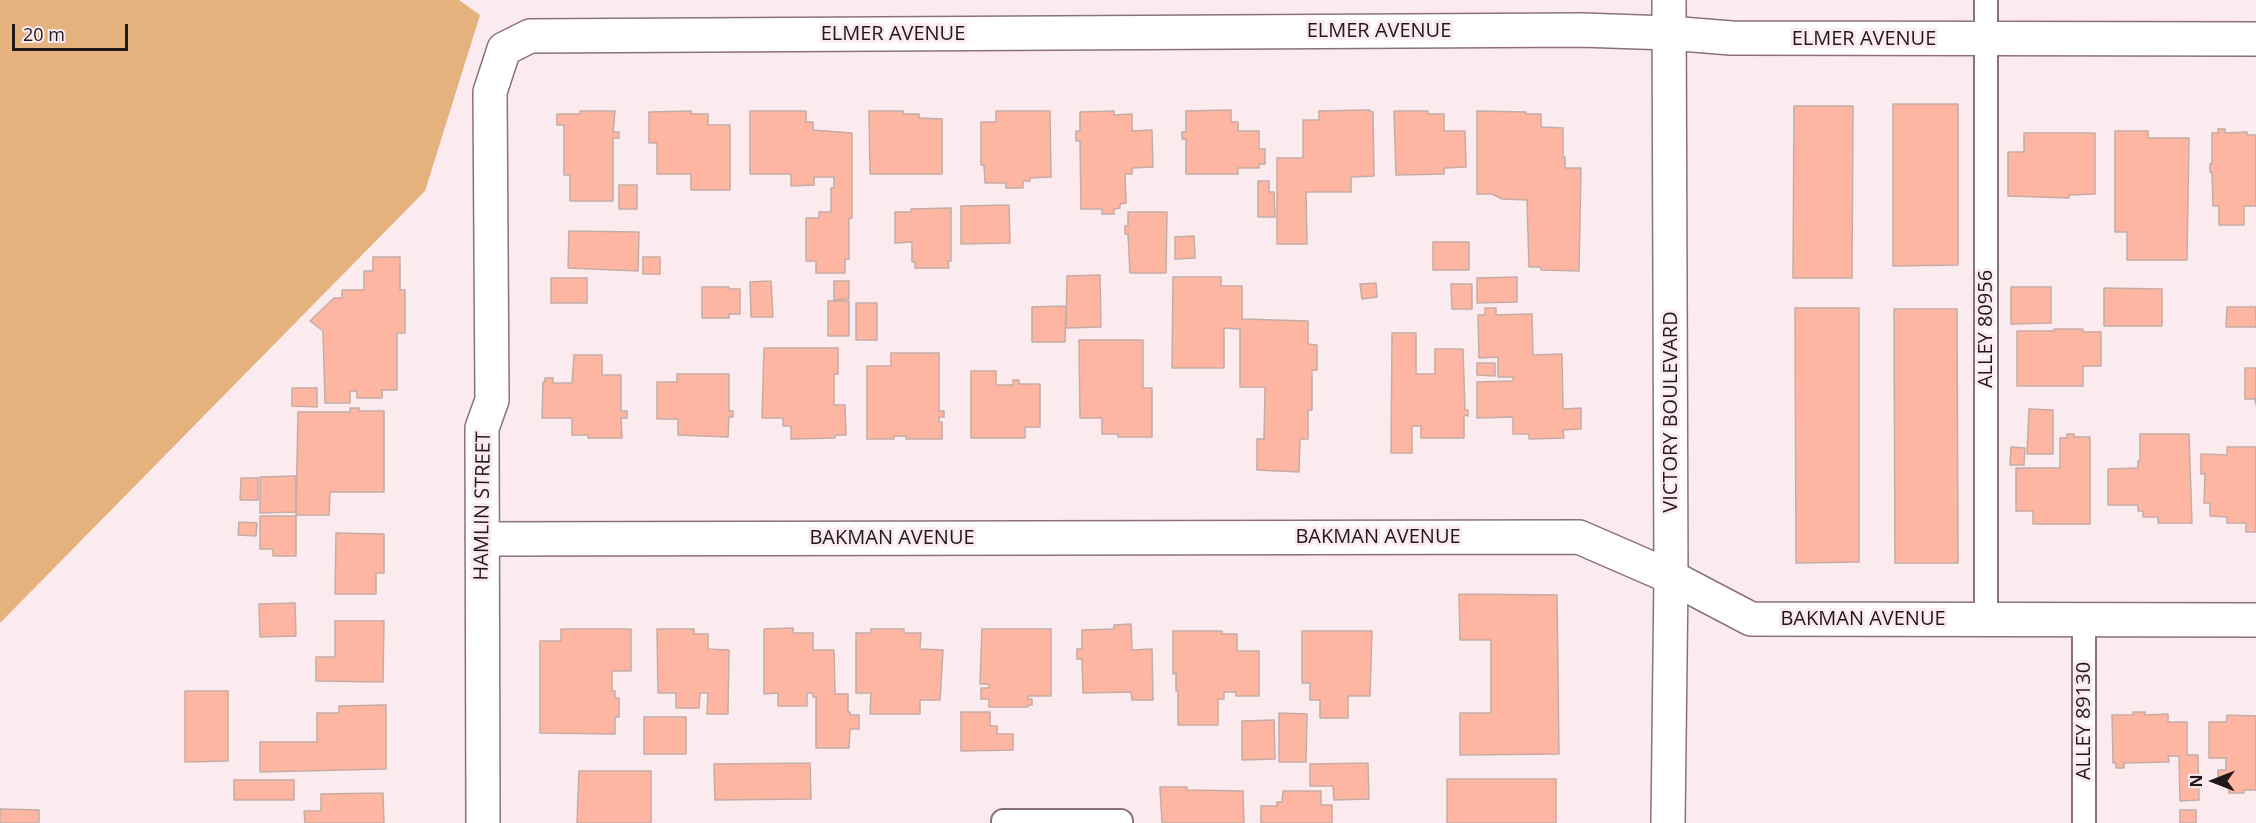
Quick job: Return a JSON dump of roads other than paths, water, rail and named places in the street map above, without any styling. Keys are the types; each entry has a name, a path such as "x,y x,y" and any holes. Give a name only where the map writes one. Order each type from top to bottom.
{"street":[{"name":"VICTORY BOULEVARD","path":"1668,823 1671,577 1669,0"},
{"name":"ELMER AVENUE","path":"504,49 530,36 1581,30 1731,38 2256,39"},
{"name":"HAMLIN STREET","path":"483,823 482,428 492,400 490,92 504,49"},
{"name":"BAKMAN AVENUE","path":"482,539 1579,537 1671,577 1751,619 2256,620"}],"lane":[{"name":"ALLEY 80956","path":"1986,0 1986,619"},
{"name":"ALLEY 89130","path":"2084,619 2084,823"},
{"path":"1003,821 1121,822"}]}
